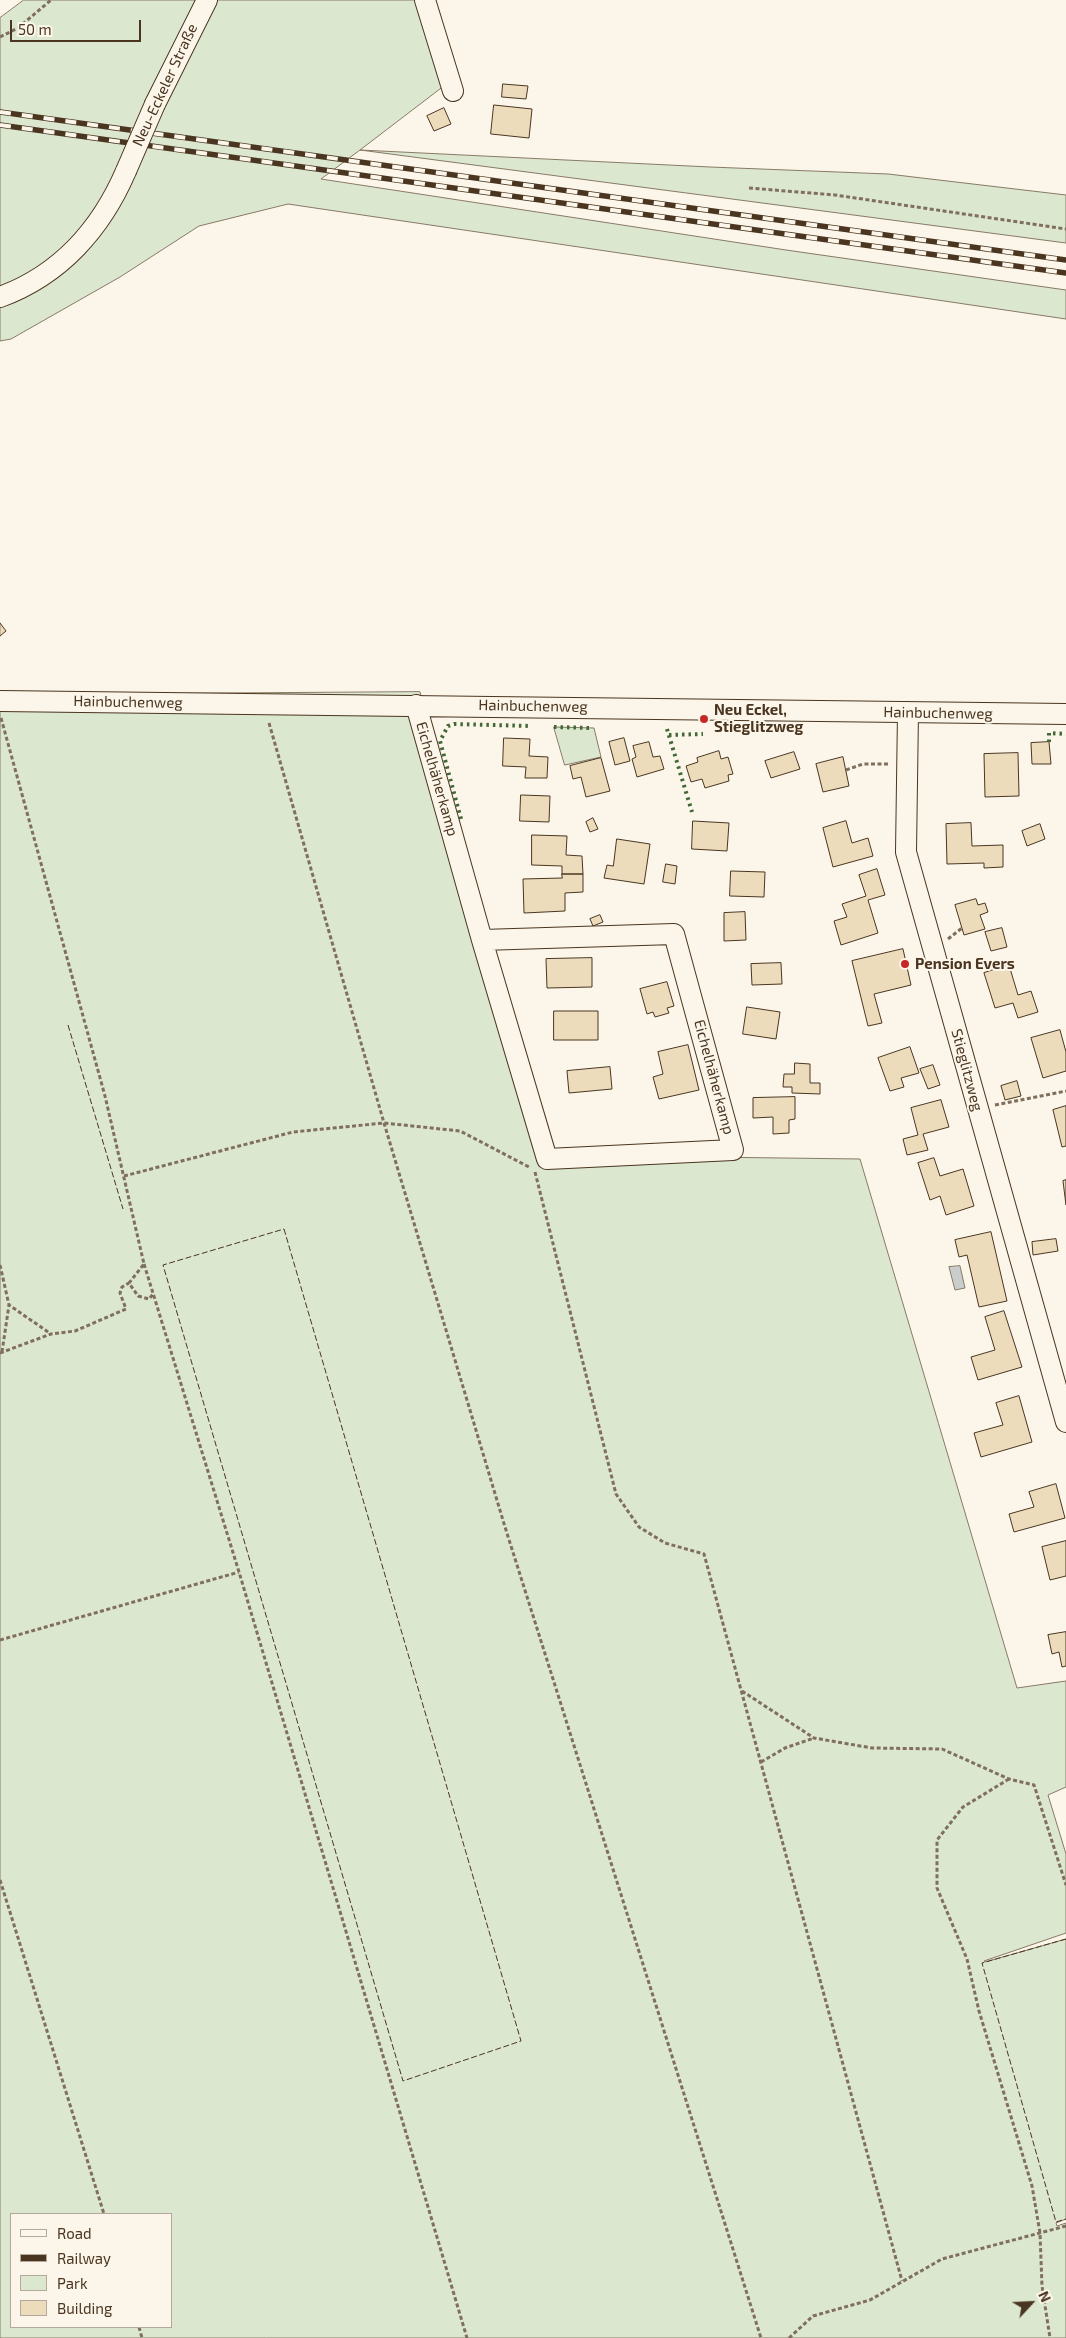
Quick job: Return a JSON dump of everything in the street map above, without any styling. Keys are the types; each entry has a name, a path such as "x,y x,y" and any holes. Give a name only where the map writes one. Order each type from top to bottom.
{"street":[{"name":"Neu-Eckeler Straße","path":"0,297 54,269 72,254 120,187 155,104 207,0"},
{"path":"425,0 454,91"},
{"name":"Hainbuchenweg","path":"0,701 416,704 1066,714"},
{"name":"Eichelhäherkamp","path":"416,704 482,940 547,1159 734,1150 674,934 482,940"},
{"name":"Stieglitzweg","path":"908,712 906,852 977,1107 1058,1366 1066,1422"}],"path":[{"path":"0,37 18,28 51,0"},
{"path":"749,188 835,195 1066,228"},
{"path":"264,703 384,1123 505,1527 761,2338"},
{"path":"0,712 124,1176 144,1264 239,1572 467,2338"},
{"path":"846,770 863,764 908,765"},
{"path":"948,946 948,939 962,928"},
{"path":"977,1107 1066,1091"},
{"path":"124,1176 293,1132 384,1123 460,1131 534,1170 616,1494 639,1527 665,1543 704,1554 902,2281"},
{"path":"1,1353 51,1334 75,1330 120,1314 126,1309 120,1293 122,1287 129,1283 144,1264"},
{"path":"0,1265 9,1305 1,1353"},
{"path":"129,1283 138,1296 149,1299 154,1293"},
{"path":"9,1305 51,1334"},
{"path":"0,1640 239,1572"},
{"path":"742,1691 814,1738 872,1748 942,1749 1009,1779 1034,1785 1066,1885"},
{"path":"761,1762 785,1748 814,1738"},
{"path":"1009,1779 963,1807 937,1840 937,1888 967,1960 979,2010 1032,2186 1040,2233 1042,2286 1050,2338"},
{"path":"0,1880 104,2213"},
{"path":"789,2338 813,2316 870,2300 942,2259 1066,2226"}],"green space":[{"path":"24,0 424,0 449,82 321,179 786,250 1066,290 1066,319 288,204 199,226 120,277 11,339 0,341 0,18"},
{"path":"360,150 888,174 1066,195 1066,243"},
{"path":"420,692 549,1155 860,1159 1017,1688 1066,1681 1066,1787 1048,1795 1066,1854 1066,1933 984,1961 1066,1939 1066,2219 1056,2223 1057,2226 1066,2223 1066,2338 0,2338 0,695"},
{"path":"554,727 594,728 601,757 565,765"}],"shaded area":[{"path":"960,1266 965,1288 955,1290 949,1267"}],"building":[{"path":"503,84 528,86 526,99 502,97"},
{"path":"494,105 532,109 529,138 491,134"},
{"path":"444,108 451,124 434,131 427,116"},
{"path":"0,623 6,631 0,636"},
{"path":"504,738 530,739 529,756 548,757 547,778 525,778 526,767 503,766"},
{"path":"624,738 630,761 615,765 609,742"},
{"path":"649,742 653,757 660,756 664,769 637,777 632,759 636,757 633,746"},
{"path":"1049,742 1051,764 1032,764 1031,743"},
{"path":"719,751 721,759 728,757 733,774 728,775 729,781 705,788 702,779 691,782 686,766 698,762 697,758"},
{"path":"794,752 800,769 771,778 765,761"},
{"path":"1018,753 1019,796 985,797 984,754"},
{"path":"843,757 849,786 823,792 816,764"},
{"path":"601,758 610,791 586,797 581,777 573,779 570,766"},
{"path":"521,795 550,796 549,822 520,821"},
{"path":"593,818 598,829 590,832 586,822"},
{"path":"693,821 729,823 727,851 692,849"},
{"path":"846,821 852,843 868,838 873,856 833,867 823,828"},
{"path":"971,823 972,846 1003,845 1003,867 984,868 984,863 947,864 946,824"},
{"path":"1040,824 1045,839 1027,846 1022,831"},
{"path":"532,835 567,836 566,855 582,856 583,874 562,874 562,866 532,865"},
{"path":"617,839 650,844 644,884 604,878 607,865 613,866"},
{"path":"666,864 677,866 675,884 663,882"},
{"path":"877,869 885,895 868,900 878,933 841,945 834,921 847,917 842,904 866,896 859,875"},
{"path":"731,871 765,872 764,897 730,896"},
{"path":"562,874 583,874 583,892 565,893 565,911 524,913 523,879 562,878"},
{"path":"976,899 978,905 985,903 988,912 980,915 985,929 964,935 955,905"},
{"path":"745,912 746,940 724,941 724,913"},
{"path":"600,915 603,922 593,926 590,919"},
{"path":"1002,928 1007,947 991,951 985,932"},
{"path":"903,949 911,985 874,994 882,1023 868,1026 852,961"},
{"path":"592,958 592,987 547,988 546,959"},
{"path":"781,963 782,984 752,985 751,964"},
{"path":"1009,965 1018,995 1031,991 1038,1012 1018,1018 1013,1003 995,1008 984,973"},
{"path":"667,982 674,1006 667,1008 669,1013 655,1017 653,1012 647,1014 640,989"},
{"path":"747,1007 780,1012 776,1039 743,1034"},
{"path":"554,1011 598,1011 598,1040 554,1040"},
{"path":"1060,1030 1066,1052 1066,1071 1043,1078 1031,1038"},
{"path":"688,1045 699,1090 659,1099 653,1077 663,1074 658,1052"},
{"path":"910,1047 919,1073 901,1078 904,1087 890,1091 878,1058"},
{"path":"795,1063 810,1064 810,1083 820,1083 820,1094 792,1093 792,1087 783,1087 784,1074 794,1074"},
{"path":"933,1065 940,1085 928,1089 920,1069"},
{"path":"610,1067 612,1089 569,1093 567,1071"},
{"path":"1017,1081 1021,1096 1005,1100 1001,1086"},
{"path":"795,1097 795,1119 789,1120 789,1133 773,1134 773,1117 753,1118 753,1098"},
{"path":"941,1100 949,1127 923,1134 928,1150 907,1155 903,1139 918,1135 911,1108"},
{"path":"1066,1106 1066,1146 1062,1147 1053,1110"},
{"path":"934,1158 940,1176 963,1169 974,1206 946,1215 940,1196 930,1200 918,1163"},
{"path":"1066,1180 1066,1205 1063,1181"},
{"path":"991,1232 1007,1301 979,1307 967,1255 959,1257 955,1240"},
{"path":"1056,1239 1058,1251 1033,1255 1032,1242"},
{"path":"1004,1311 1022,1367 978,1380 971,1357 995,1350 985,1317"},
{"path":"1019,1396 1032,1442 981,1457 974,1433 1003,1425 996,1403"},
{"path":"1056,1484 1065,1518 1014,1532 1009,1514 1034,1507 1029,1492"},
{"path":"1066,1541 1066,1576 1050,1580 1042,1547"},
{"path":"1066,1632 1066,1666 1062,1667 1059,1652 1052,1654 1048,1635"}],"railway":[{"path":"0,112 1066,260"},
{"path":"0,125 1066,273"}],"hedge":[{"path":"461,819 440,741 448,726 454,724 531,726"},
{"path":"554,727 590,728"},
{"path":"667,729 692,812"},
{"path":"1049,742 1049,733 1066,734"},
{"path":"669,735 703,734"}],"fence":[{"path":"68,1025 123,1209"},
{"path":"284,1229 521,2041 403,2081 163,1265 284,1229"},
{"path":"1066,1939 982,1963 1056,2222 1066,2219"}],"place":[{"name":"Neu Eckel, Stieglitzweg","path":"704,719"},
{"name":"Pension Evers","path":"905,964"}]}
